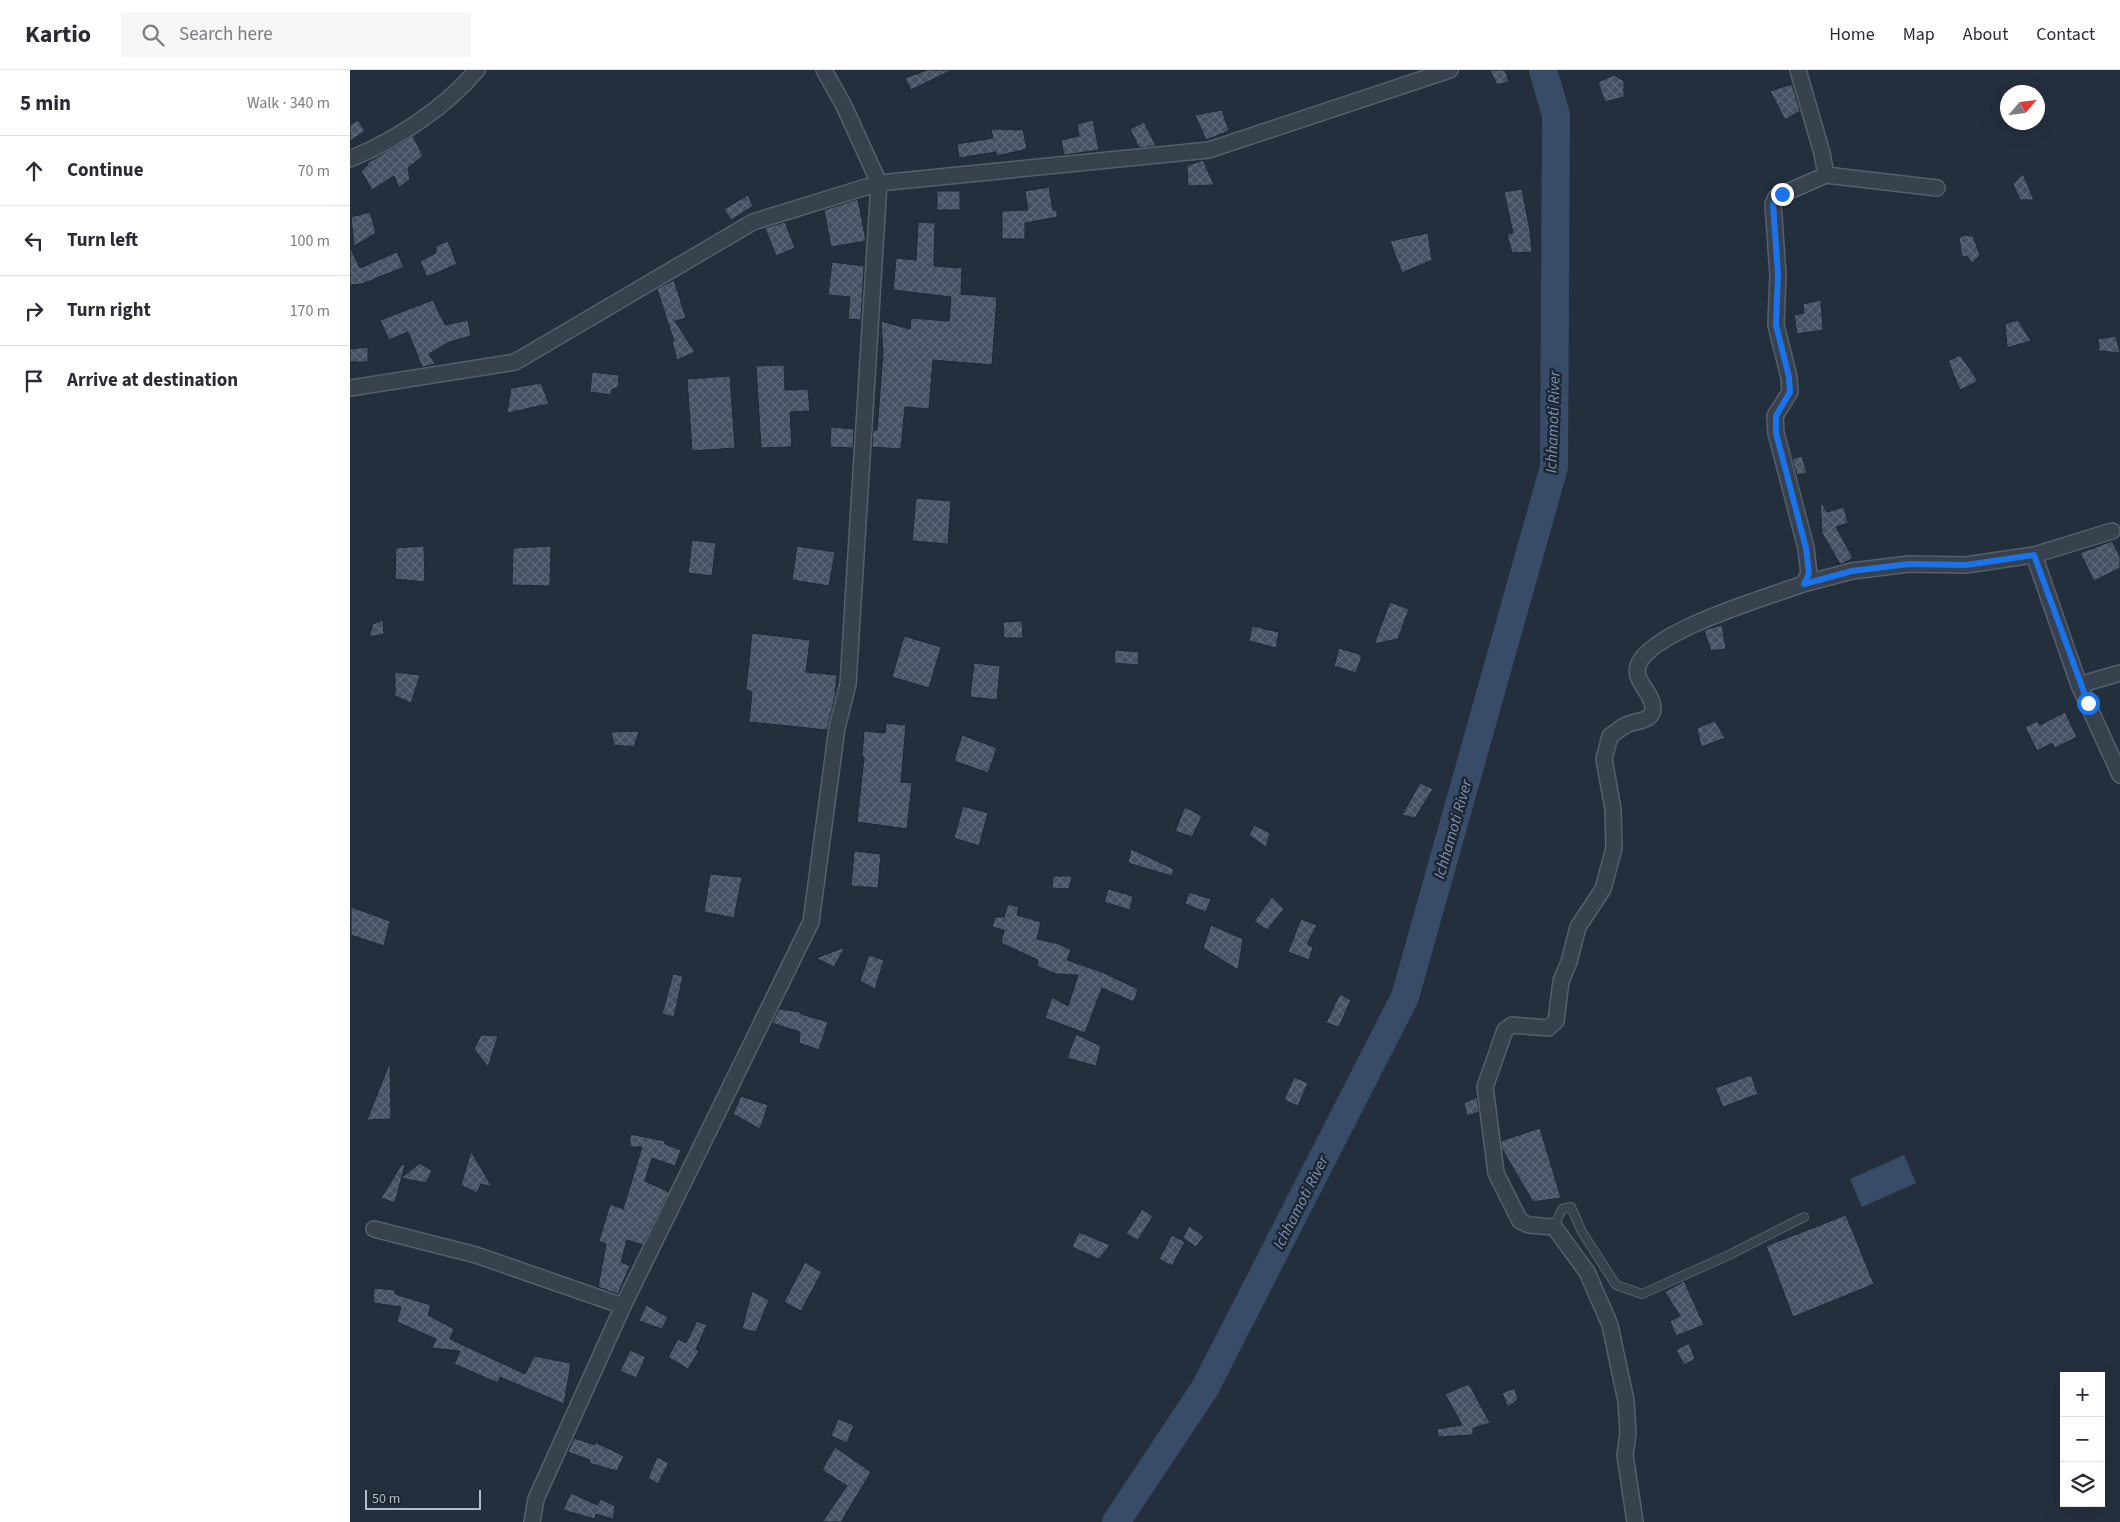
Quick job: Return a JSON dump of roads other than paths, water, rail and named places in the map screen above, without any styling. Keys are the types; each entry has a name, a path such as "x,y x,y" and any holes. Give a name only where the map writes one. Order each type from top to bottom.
{"street":[{"path":"350,159 441,107 462,88 477,70"},
{"path":"532,1522 536,1499 623,1306 811,922 837,728 848,684 879,183 844,106 824,70"},
{"path":"350,388 515,362 753,222 879,183 1209,150 1450,70"},
{"path":"1798,70 1812,116 1826,175"},
{"path":"1804,584 1809,574 1806,548 1776,433 1776,416 1790,392 1789,377 1776,325 1778,274 1773,204 1776,197 1826,175 1937,188"},
{"path":"1635,1522 1625,1455 1628,1432 1626,1401 1610,1325 1587,1272 1554,1227 1529,1225 1520,1221 1496,1173 1485,1087 1505,1030 1512,1025 1548,1028 1556,1021 1561,981 1569,962 1578,927 1603,889 1614,848 1612,809 1604,759 1610,736 1627,725 1647,719 1652,713 1653,705 1638,678 1638,666 1647,650 1688,625 1804,584 1861,570 1909,564 1966,565 2034,555 2112,531"},
{"path":"2034,555 2079,685 2120,775"},
{"path":"2079,685 2120,673"},
{"path":"374,1230 476,1255 623,1306"}],"lane":[{"path":"1554,1227 1562,1209 1571,1207 1582,1232 1616,1285 1642,1294 1729,1256 1804,1217"}],"water":[{"path":"1904,1155 1916,1183 1862,1207 1850,1179"}],"waterway":[{"name":"Ichhamoti River","path":"1116,1522 1205,1388 1405,997 1554,467 1556,115 1543,70"}]}
